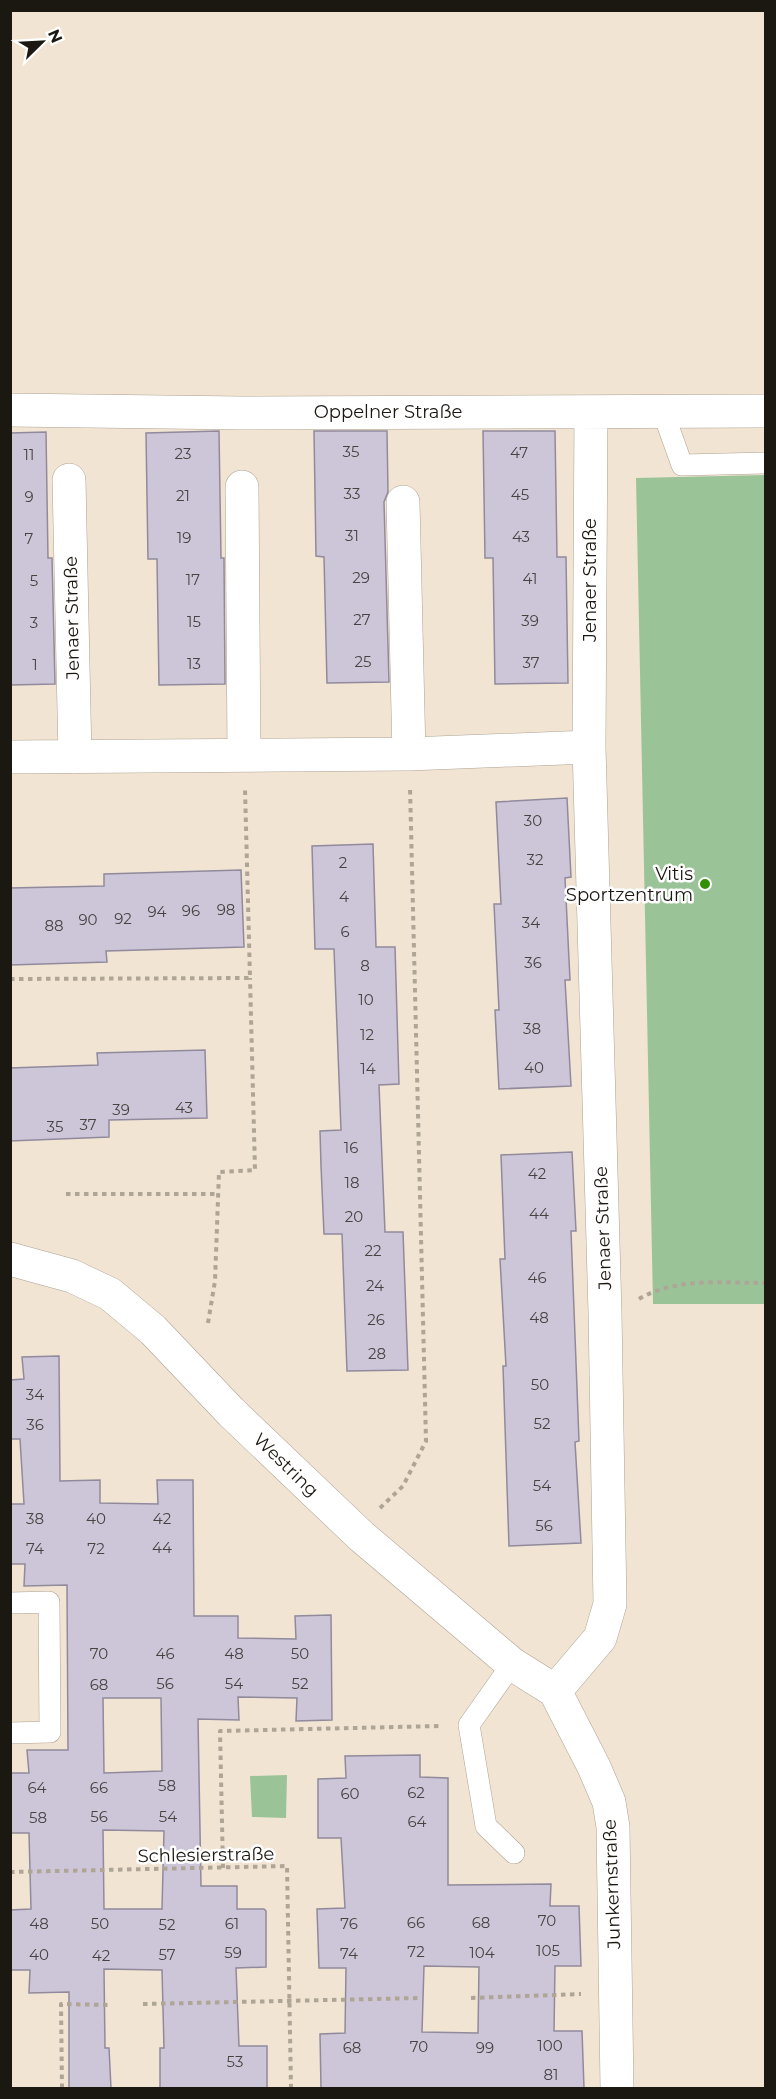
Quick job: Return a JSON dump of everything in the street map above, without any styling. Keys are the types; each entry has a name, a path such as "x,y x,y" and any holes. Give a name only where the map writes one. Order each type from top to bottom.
{"street":[{"name":"Oppelner Straße","path":"10,410 765,411"},
{"name":"Jenaer Straße","path":"555,1691 600,1638 610,1604 605,1313 589,747 591,412"},
{"name":"Jenaer Straße","path":"69,480 75,757"},
{"path":"242,487 244,755"},
{"path":"403,502 409,754"},
{"path":"10,757 409,754 589,747"},
{"name":"Westring","path":"10,1259 72,1276 110,1294 153,1330 231,1412 361,1536 512,1664 555,1691"},
{"name":"Junkernstraße","path":"555,1691 572,1720 609,1802 613,1827 616,2088"}],"lane":[{"path":"663,412 682,465 765,463"},
{"path":"10,1603 49,1602 50,1732 10,1733"},
{"path":"512,1664 469,1725 486,1826 514,1853"}],"path":[{"path":"361,1536 357,1530 403,1485 426,1441 409,754"},
{"path":"208,1323 215,1281 219,1172 255,1170 244,755"},
{"path":"10,979 250,978"},
{"path":"66,1194 219,1194"},
{"path":"605,1313 653,1290 688,1284 765,1282"},
{"path":"223,1868 220,1731 469,1725"},
{"name":"Schlesierstraße","path":"10,1872 287,1866 291,2088"},
{"path":"471,1998 615,1993"},
{"path":"143,2004 421,1998"},
{"path":"62,2088 61,2004 110,2005"}],"green space":[{"name":"Vitis Sportzentrum","path":"765,475 765,1304 653,1304 636,478"},
{"path":"287,1775 286,1818 252,1817 250,1776"}],"building":[{"path":"219,431 221,558 224,558 225,684 159,685 157,559 148,559 146,433"},
{"path":"314,431 387,431 388,492 384,502 389,682 327,683 324,557 316,556"},
{"path":"483,431 555,431 557,557 566,557 568,683 495,684 493,558 485,558"},
{"path":"46,432 48,558 52,558 55,684 10,685 10,433"},
{"path":"567,798 571,877 565,878 570,980 565,980 571,1086 499,1089 495,1010 499,1010 494,904 501,904 496,802"},
{"path":"373,844 376,947 395,947 399,1084 379,1085 385,1232 403,1232 408,1370 347,1371 342,1234 324,1234 321,1166 320,1131 341,1130 334,949 315,949 312,846"},
{"path":"241,870 244,947 106,951 107,962 10,965 10,888 104,886 104,874"},
{"path":"205,1050 207,1118 109,1120 109,1137 10,1141 10,1068 98,1065 97,1053"},
{"path":"572,1152 576,1231 571,1231 579,1441 575,1442 581,1543 509,1546 503,1366 506,1366 500,1259 505,1259 501,1155"},
{"path":"59,1356 60,1481 100,1480 100,1503 158,1504 157,1480 193,1480 194,1616 238,1616 238,1638 296,1639 295,1616 331,1615 332,1720 296,1721 297,1698 238,1697 239,1720 198,1719 201,1886 237,1886 237,1909 264,1909 266,1911 266,1967 236,1968 239,2046 267,2046 267,2088 160,2088 160,2048 164,2048 162,1970 104,1969 105,2048 109,2048 111,2088 69,2088 69,1992 29,1993 30,1970 10,1970 10,1910 31,1909 29,1833 10,1833 10,1773 29,1773 27,1750 68,1750 67,1585 24,1586 25,1564 10,1564 10,1504 24,1504 20,1439 10,1439 10,1380 24,1379 22,1357","holes":["103,1698 161,1698 162,1771 104,1773","103,1830 164,1831 162,1909 104,1909"]},
{"path":"420,1755 420,1777 448,1778 448,1885 551,1884 550,1906 579,1906 581,1966 555,1966 554,2031 582,2031 584,2088 321,2088 320,2034 345,2033 346,1968 319,1968 317,1909 345,1908 341,1838 318,1838 318,1779 346,1778 345,1756","holes":["424,1966 479,1967 478,2033 422,2032"]}],"place":[{"name":"Vitis Sportzentrum","path":"705,884"}]}
